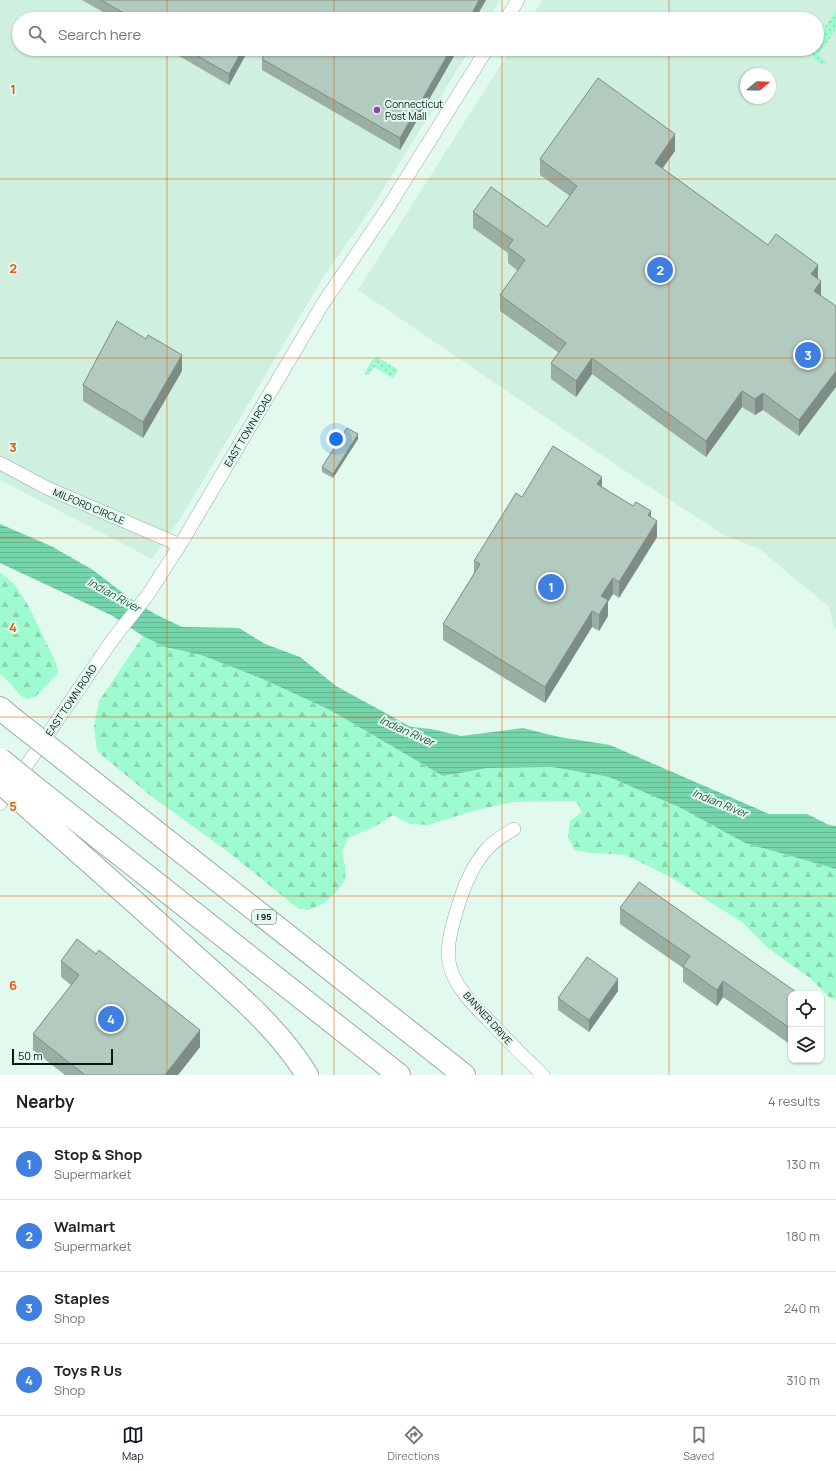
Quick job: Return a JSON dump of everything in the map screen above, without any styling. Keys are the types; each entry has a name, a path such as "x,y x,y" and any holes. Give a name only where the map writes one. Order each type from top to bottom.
{"highway":[{"name":"I 95","path":"7,713 464,1075"},
{"path":"0,759 37,801 281,1038 299,1061 307,1075"},
{"path":"0,782 37,801 399,1075"}],"street":[{"path":"510,12 518,0"},
{"name":"EAST TOWN ROAD","path":"0,804 113,639 147,596 180,546 313,320 387,209 483,56"},
{"name":"MILFORD CIRCLE","path":"0,463 47,488 180,546"},
{"name":"BANNER DRIVE","path":"514,829 499,838 486,850 474,868 462,893 454,919 448,949 449,961 452,972 459,986 468,998 524,1058 543,1075"}],"shaded area":[{"path":"0,0 500,0 492,12 12,12 12,56 466,56 373,206 324,276 181,518 152,559 0,480"},
{"path":"542,0 836,0 836,629 834,628 829,607 758,548 726,536 634,477 358,290 507,56 824,56 824,12 534,12"}],"green space":[{"path":"836,11 836,29 824,46 824,28"},
{"path":"813,56 819,56 826,61 825,64 822,65"},
{"path":"377,357 397,369 397,372 393,378 374,367 369,374 366,375 365,372 372,360"},
{"path":"0,572 15,585 28,605 56,663 58,673 35,697 28,699 21,696 0,674"},
{"path":"143,636 165,647 201,655 258,677 330,710 443,776 488,768 552,767 609,777 681,808 745,843 836,869 836,999 830,998 810,978 768,948 742,922 672,878 626,855 574,850 568,837 570,821 582,812 576,801 512,802 469,812 429,825 410,824 393,815 374,827 348,838 342,852 345,866 345,880 337,891 324,903 309,910 299,909 227,851 151,796 97,751 94,726 99,701"}],"water":[{"name":"Indian River","path":"0,524 51,546 93,570 128,597 155,614 182,627 239,628 265,644 300,657 336,686 411,727 431,729 461,736 523,728 559,737 610,745 769,814 807,814 829,825 836,826 836,869 745,843 681,808 609,777 552,767 488,768 443,776 330,710 258,677 201,655 165,647 143,636 111,615 0,563"}],"building":[{"path":"101,0 479,0 473,12 122,12"},
{"path":"198,56 239,56 229,74"},
{"name":"Connecticut Post Mall","path":"264,56 447,56 400,138 262,59"},
{"path":"598,78 675,134 655,163 768,245 776,234 818,265 811,274 821,281 814,291 836,306 836,371 799,420 763,393 755,399 742,391 706,441 592,358 576,381 551,363 566,343 500,295 525,260 508,247 513,240 473,212 491,187 547,227 577,186 540,159"},
{"path":"117,321 146,339 148,335 182,355 143,422 83,385"},
{"path":"347,428 358,434 333,474 322,467"},
{"path":"553,446 602,477 597,484 633,506 636,502 651,511 648,515 657,521 619,582 613,578 601,596 608,600 599,615 592,611 545,687 443,624 480,564 474,561 516,493 522,497"},
{"path":"639,882 795,991 788,991 788,1027 723,981 717,990 683,966 690,956 620,908"},
{"path":"77,939 96,954 99,950 200,1030 165,1075 85,1075 33,1034 79,975 61,961"},
{"path":"587,957 618,979 589,1020 558,998"}],"place":[{"name":"Connecticut Post Mall","path":"377,110"},
{"name":"Walmart","path":"660,270"},
{"name":"Staples","path":"808,355"},
{"name":"Stop & Shop","path":"551,587"},
{"name":"Toys R Us","path":"111,1019"}]}
